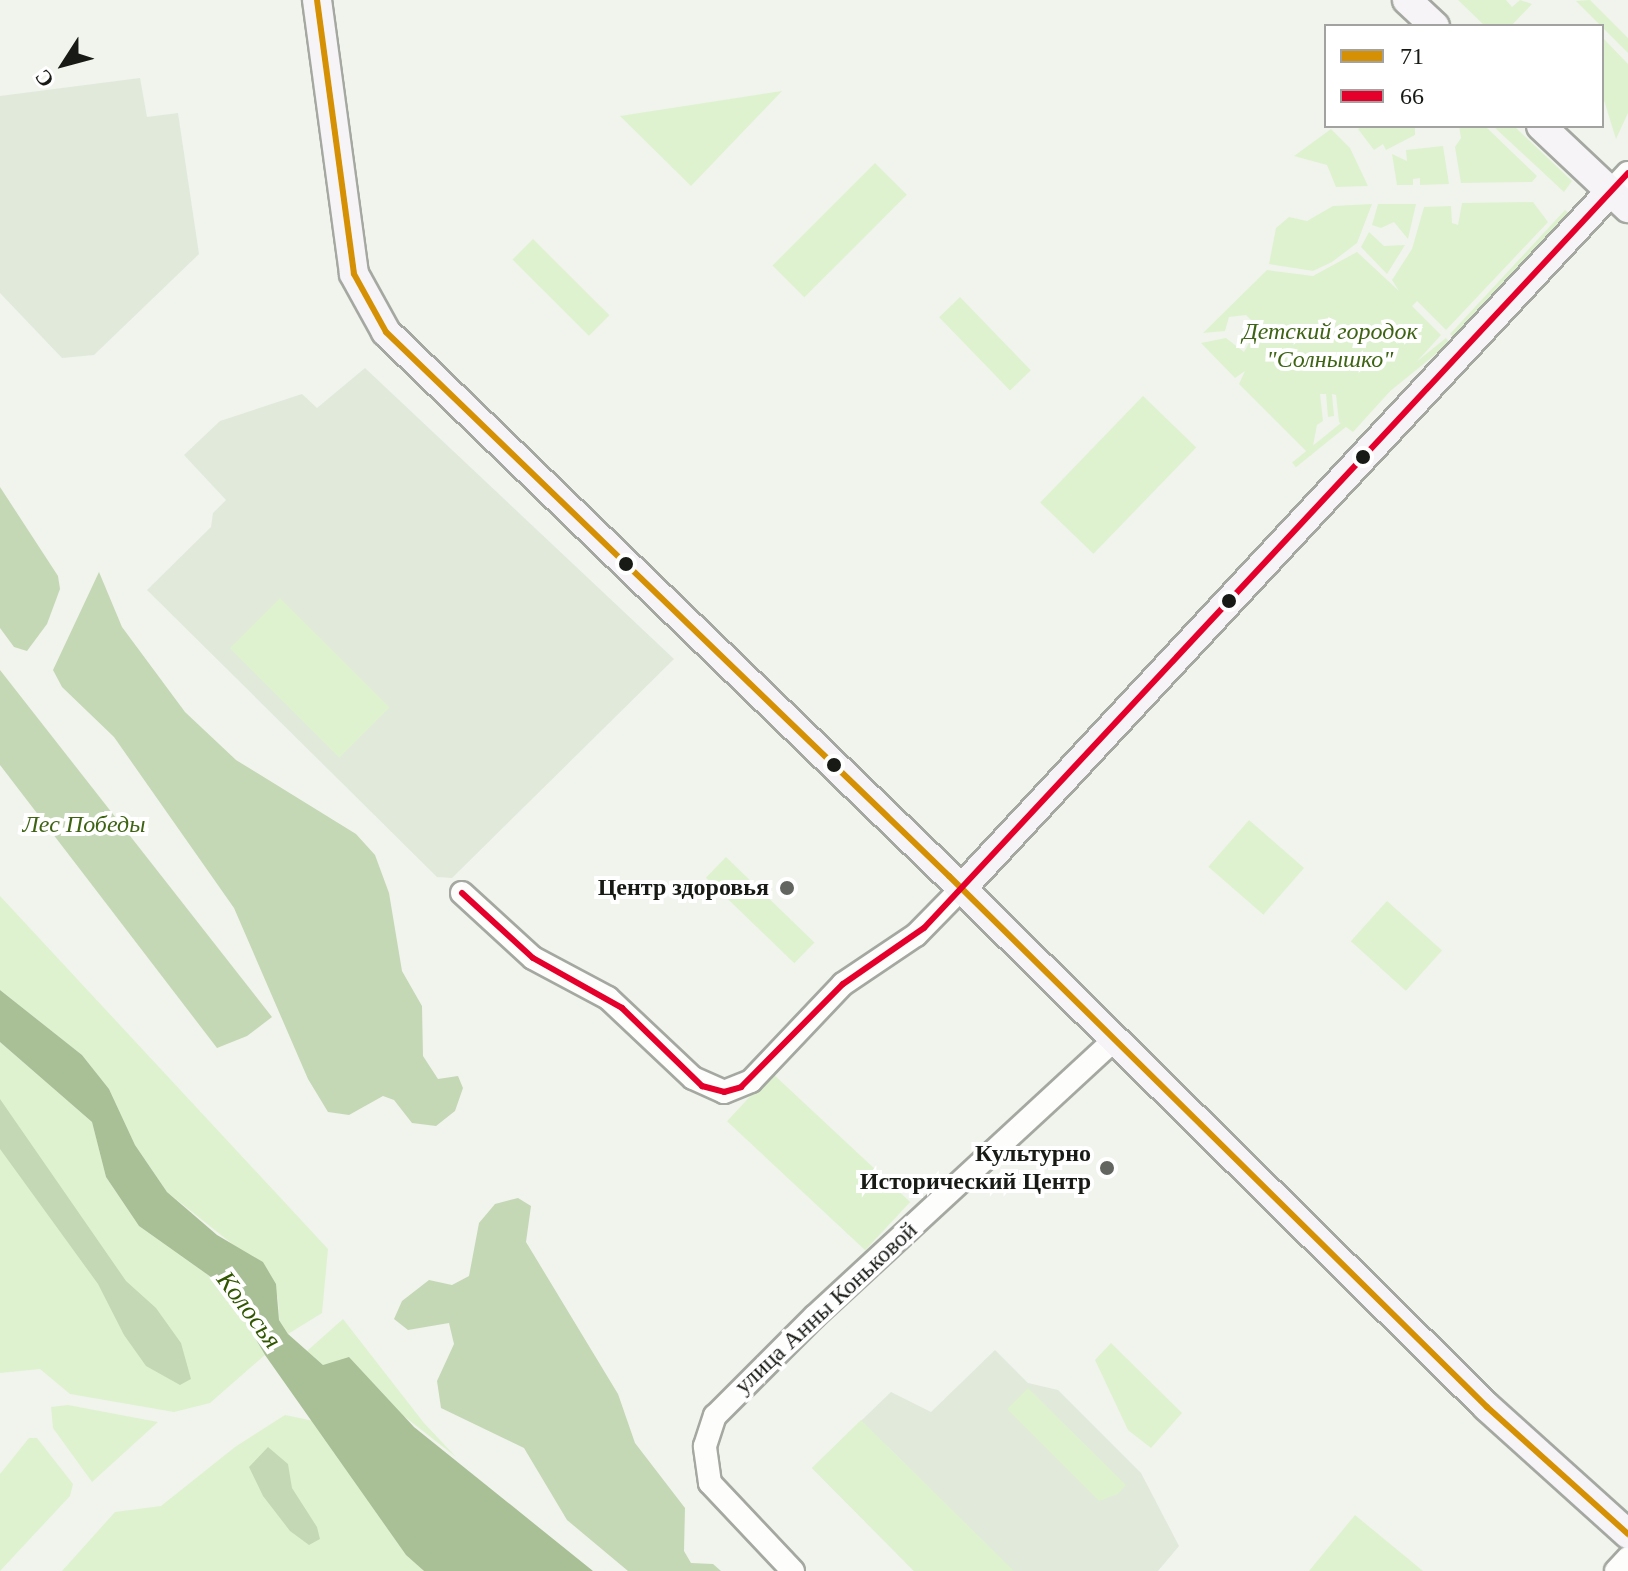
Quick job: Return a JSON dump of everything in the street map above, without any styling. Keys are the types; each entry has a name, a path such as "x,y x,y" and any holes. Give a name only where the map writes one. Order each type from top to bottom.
{"main road":[{"path":"317,0 347,242 354,274 372,313 452,397 962,888 1487,1407 1628,1534"},
{"path":"1407,0 1433,24"},
{"path":"962,888 1622,191 1543,128"}],"street":[{"path":"462,893 533,958 608,998 702,1086 724,1092 751,1081 843,984 916,935 962,888"},
{"name":"улица Анны Коньковой","path":"793,1571 710,1483 705,1446 715,1416 815,1316 1114,1040"},
{"path":"1616,1571 1628,1558"}],"shaded area":[{"path":"140,78 147,117 178,113 199,254 94,355 62,358 0,293 0,96"},
{"path":"365,368 674,659 452,878 437,877 147,590 211,527 213,513 226,500 184,455 220,421 302,394 317,408"},
{"path":"995,1350 1028,1383 1058,1390 1141,1473 1179,1546 1158,1571 914,1571 812,1468 891,1392 931,1412"}],"green space":[{"path":"1458,0 1506,0 1512,7 1520,0 1532,4 1513,24 1483,24"},
{"path":"1590,0 1628,38 1628,53 1604,29 1604,24 1599,24 1576,1"},
{"path":"1604,39 1628,64 1628,113 1616,139 1604,100"},
{"path":"782,91 691,186 620,116"},
{"path":"1415,128 1415,135 1386,150 1383,144 1374,150 1358,129"},
{"path":"1459,128 1487,128 1537,176 1532,182 1461,183 1455,147 1461,138"},
{"path":"1495,128 1516,128 1572,181 1564,192"},
{"path":"1331,129 1350,148 1368,186 1336,187 1327,165 1294,156"},
{"path":"1443,146 1449,184 1420,185 1420,178 1413,179 1413,185 1397,185 1392,154 1407,161 1406,150"},
{"path":"875,163 907,195 804,297 772,266"},
{"name":"Детский городок \"Солнышко\"","path":"1533,202 1548,222 1446,330 1417,301 1412,306 1441,335 1353,432 1339,422 1336,395 1332,394 1334,416 1328,417 1326,394 1320,394 1323,421 1317,425 1311,456 1239,384 1245,371 1235,378 1201,343 1226,338 1244,352 1258,327 1246,315 1229,317 1225,331 1203,333 1267,270 1313,276 1357,252 1399,291 1392,280 1412,249 1424,207 1451,206 1452,223 1458,225 1462,203"},
{"path":"1372,204 1357,243 1332,262 1313,271 1269,264 1276,228 1289,217 1307,221 1333,206"},
{"path":"1378,204 1416,204 1408,239 1394,222 1381,228 1372,225"},
{"path":"1565,210 1571,215 1455,338 1450,334"},
{"path":"1369,232 1384,246 1405,245 1387,274 1361,247"},
{"path":"533,239 609,315 589,336 512,260"},
{"path":"960,297 1031,370 1010,391 939,317"},
{"path":"1446,338 1450,343 1296,467 1292,463"},
{"path":"1143,396 1196,447 1093,554 1040,502"},
{"path":"0,487 58,576 60,589 47,624 27,651 14,647 0,628"},
{"path":"99,572 122,627 185,712 236,760 356,834 375,855 389,893 402,971 422,1006 423,1056 438,1079 458,1076 463,1088 455,1111 436,1126 412,1123 394,1100 383,1096 349,1115 328,1112 308,1079 234,908 114,737 62,687 53,670"},
{"path":"280,598 390,708 339,758 230,648"},
{"name":"Лес Победы","path":"0,670 272,1017 247,1036 217,1048 0,765"},
{"path":"1249,820 1304,868 1263,915 1208,867"},
{"path":"726,857 814,942 794,963 706,878"},
{"path":"0,896 328,1249 322,1313 288,1334 279,1320 278,1298 236,1247 167,1192 135,1145 109,1089 82,1055 0,990"},
{"path":"1387,901 1442,951 1406,991 1351,941"},
{"path":"0,1042 92,1122 106,1177 139,1226 225,1287 265,1355 210,1403 174,1412 70,1394 40,1369 0,1373"},
{"path":"772,1073 910,1202 865,1250 727,1121"},
{"path":"0,1099 126,1281 156,1308 181,1343 191,1379 180,1385 146,1366 124,1335 98,1284 0,1149"},
{"path":"518,1198 531,1206 526,1242 618,1394 635,1443 685,1508 684,1551 691,1563 713,1564 721,1571 628,1571 567,1520 524,1448 441,1408 437,1381 454,1344 449,1323 408,1330 394,1319 402,1301 429,1280 452,1285 469,1276 479,1223 495,1204"},
{"path":"343,1319 424,1423 456,1457 336,1363 323,1365 307,1351"},
{"path":"1111,1343 1182,1413 1151,1448 1128,1430 1095,1360"},
{"path":"1028,1388 1126,1485 1118,1494 1099,1501 1007,1409"},
{"path":"68,1405 158,1422 92,1482 53,1428 51,1407"},
{"path":"285,1415 314,1421 406,1555 424,1571 62,1571 115,1512 161,1506 235,1447"},
{"path":"861,1420 1014,1571 914,1571 812,1468"},
{"path":"29,1438 37,1438 73,1484 70,1496 0,1571 0,1474"},
{"path":"268,1447 288,1464 292,1488 317,1527 320,1539 309,1545 290,1531 263,1496 249,1467"},
{"path":"1355,1515 1423,1571 1309,1571"}],"water":[{"name":"Колосья","path":"0,990 82,1055 109,1089 135,1145 167,1192 217,1235 263,1262 276,1284 279,1320 288,1334 323,1365 349,1357 414,1427 593,1571 424,1571 406,1555 265,1355 225,1287 139,1226 106,1177 92,1122 0,1042"}],"transit line":[{"name":"71","path":"317,0 354,274 386,332 949,876 1487,1407 1628,1534"},
{"name":"66","path":"462,893 533,958 622,1008 702,1086 724,1092 741,1087 843,984 924,928 1628,173"}],"place":[{"name":"Центр здоровья","path":"787,888"},
{"name":"Культурно Исторический Центр","path":"1107,1168"}]}
